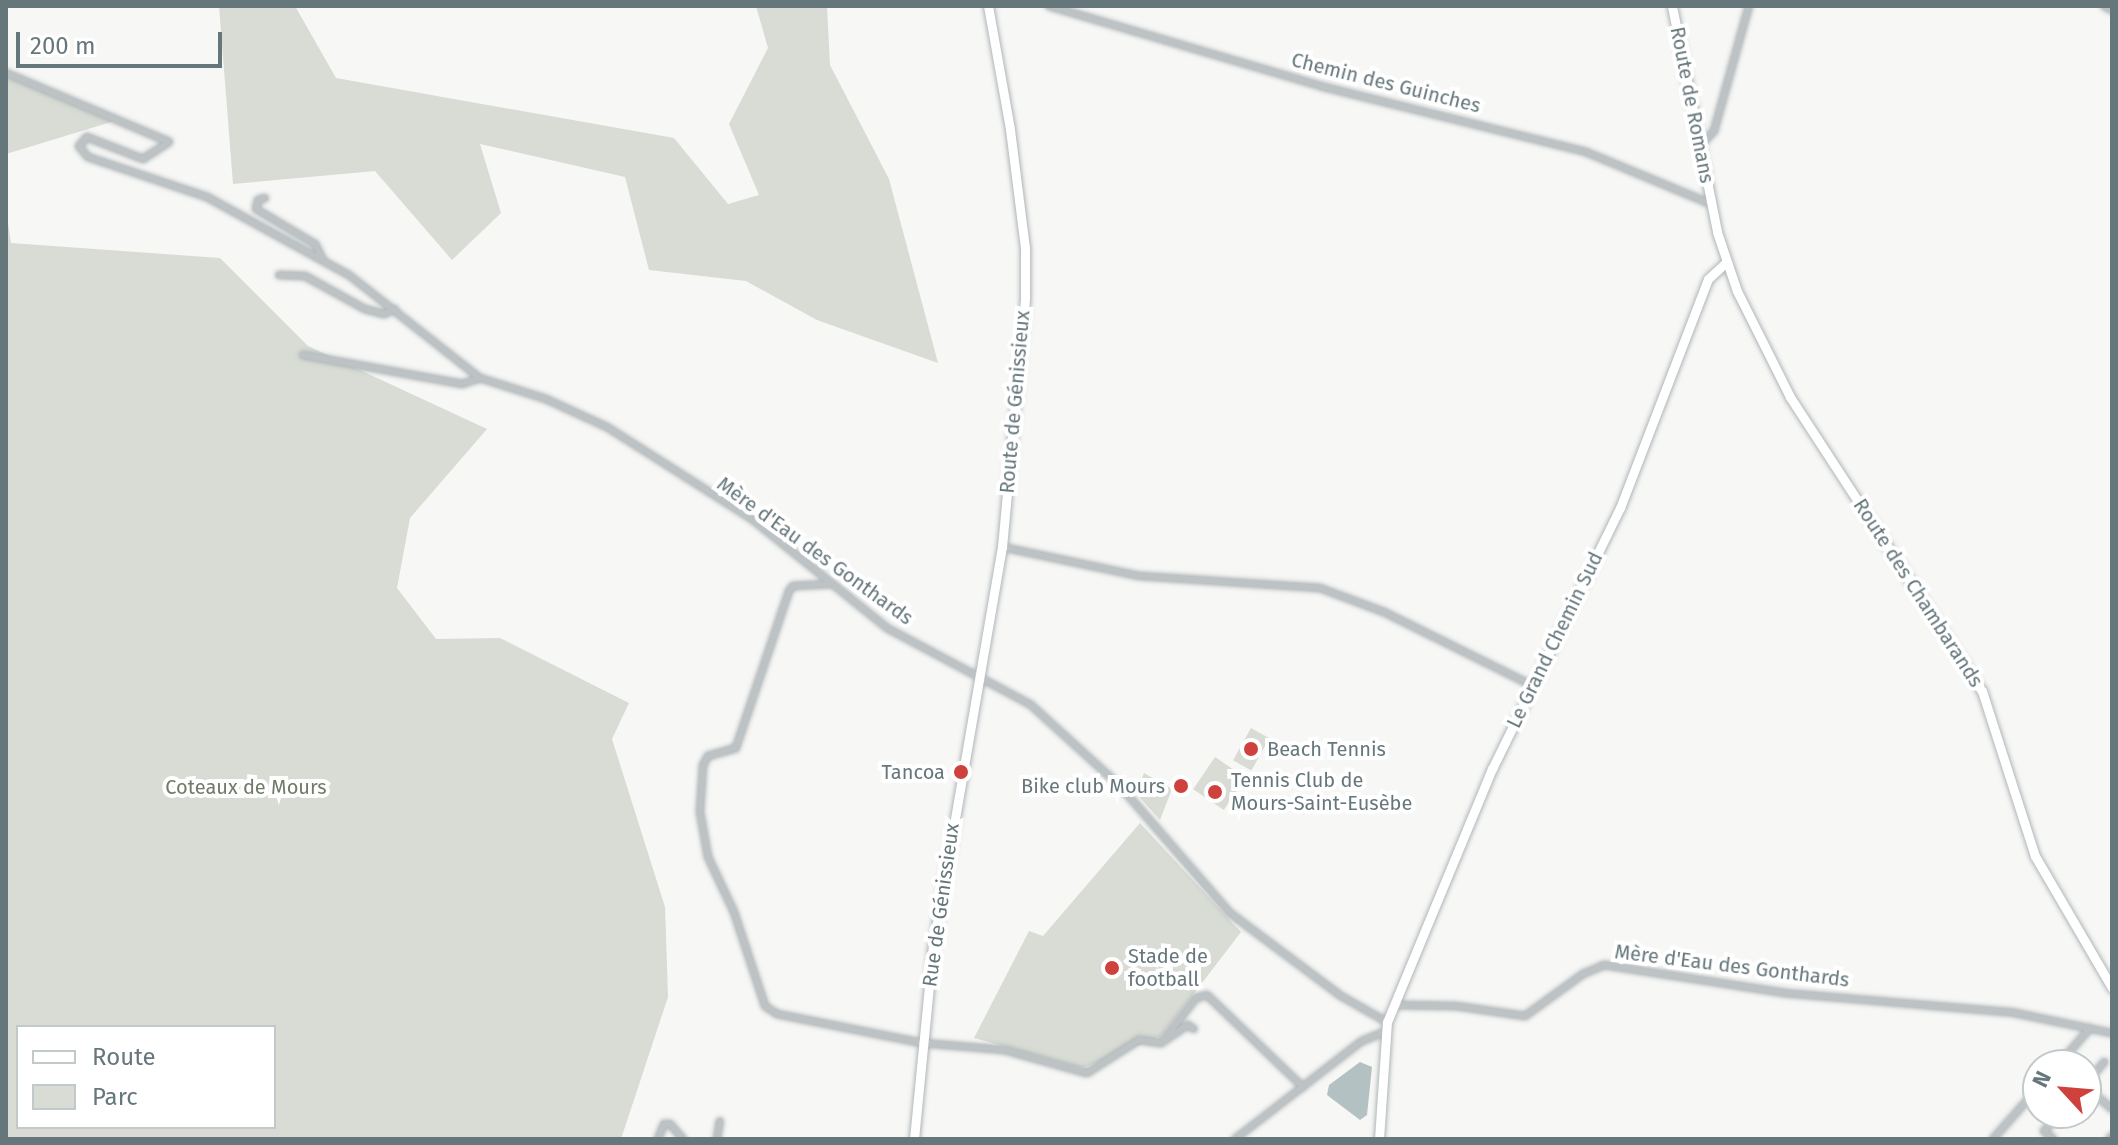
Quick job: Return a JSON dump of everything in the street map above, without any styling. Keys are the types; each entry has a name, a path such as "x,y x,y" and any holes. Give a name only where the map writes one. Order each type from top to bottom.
{"street":[{"name":"Route de Génissieux","path":"976,673 1002,547 1025,278 1010,129 988,6"},
{"name":"Chemin des Guinches","path":"1049,6 1324,87 1586,152 1711,204"},
{"name":"Route de Romans","path":"1672,6 1711,204"},
{"path":"1700,146 1714,131 1749,6"},
{"path":"2104,6 2112,10"},
{"name":"Mère d'Eau des Gonthards","path":"6,73 169,142 143,159 87,137 79,146 88,157 207,197 323,260 395,309 480,378 546,399 607,427 752,519 887,628 1031,705 1120,786 1230,913 1387,1031"},
{"path":"265,198 258,200 256,209 315,244 323,260"},
{"name":"Route des Chambarands","path":"1711,204 1726,262 1790,397 1982,691 2035,856 2112,988"},
{"path":"1708,279 1719,241"},
{"name":"Le Grand Chemin Sud","path":"1387,1031 1396,1002 1492,769 1620,508 1708,279 1726,262"},
{"path":"279,275 305,276 365,309 384,314 395,309"},
{"path":"303,355 462,384 480,378"},
{"path":"1002,547 1140,576 1320,588 1384,612 1533,686"},
{"path":"831,584 793,586 789,591 736,748 704,760 700,812 705,845 765,1006 777,1014 922,1043 1005,1050 1067,1072 1087,1073 1139,1040 1161,1043 1188,1025 1194,1029"},
{"name":"Rue de Génissieux","path":"914,1139 922,1043 976,673"},
{"name":"Mère d'Eau des Gonthards","path":"1396,1002 1525,1016 1583,974 1604,965 1784,993 2015,1013 2112,1033"},
{"path":"1161,1043 1196,998 1207,995 1303,1087"},
{"path":"2072,1049 2090,1028"},
{"path":"1235,1139 1362,1041 1387,1031 1379,1139"},
{"path":"1993,1139 2022,1106"},
{"path":"717,1139 720,1121"},
{"path":"658,1139 664,1124 670,1124 683,1139"}],"green space":[{"path":"219,6 295,6 336,78 674,138 728,204 759,195 729,124 768,48 756,6 827,6 830,65 889,179 938,363 817,320 746,281 649,270 625,177 480,144 501,213 452,260 375,171 233,184"},
{"path":"6,74 121,119 6,154"},
{"name":"Coteaux de Mours","path":"6,210 11,243 220,258 308,346 487,429 410,518 397,588 436,639 500,638 629,703 612,739 665,907 668,997 621,1139 6,1139"},
{"name":"Beach Tennis","path":"1251,728 1269,738 1251,771 1233,760"},
{"path":"1215,757 1246,778 1224,810 1193,789"},
{"path":"1144,773 1172,789 1160,820 1136,793"},
{"name":"Stade de football","path":"1140,823 1241,932 1189,1000 1161,1036 1083,1068 974,1038 1029,931 1043,936"}],"shaded area":[{"path":"1360,1062 1372,1067 1367,1115 1360,1120 1327,1095 1329,1085"}],"place":[{"name":"Beach Tennis","path":"1251,749"},
{"name":"Tancoa","path":"961,772"},
{"name":"Bike club Mours","path":"1181,786"},
{"name":"Tennis Club de Mours-Saint-Eusèbe","path":"1215,792"},
{"name":"Stade de football","path":"1112,968"}]}
